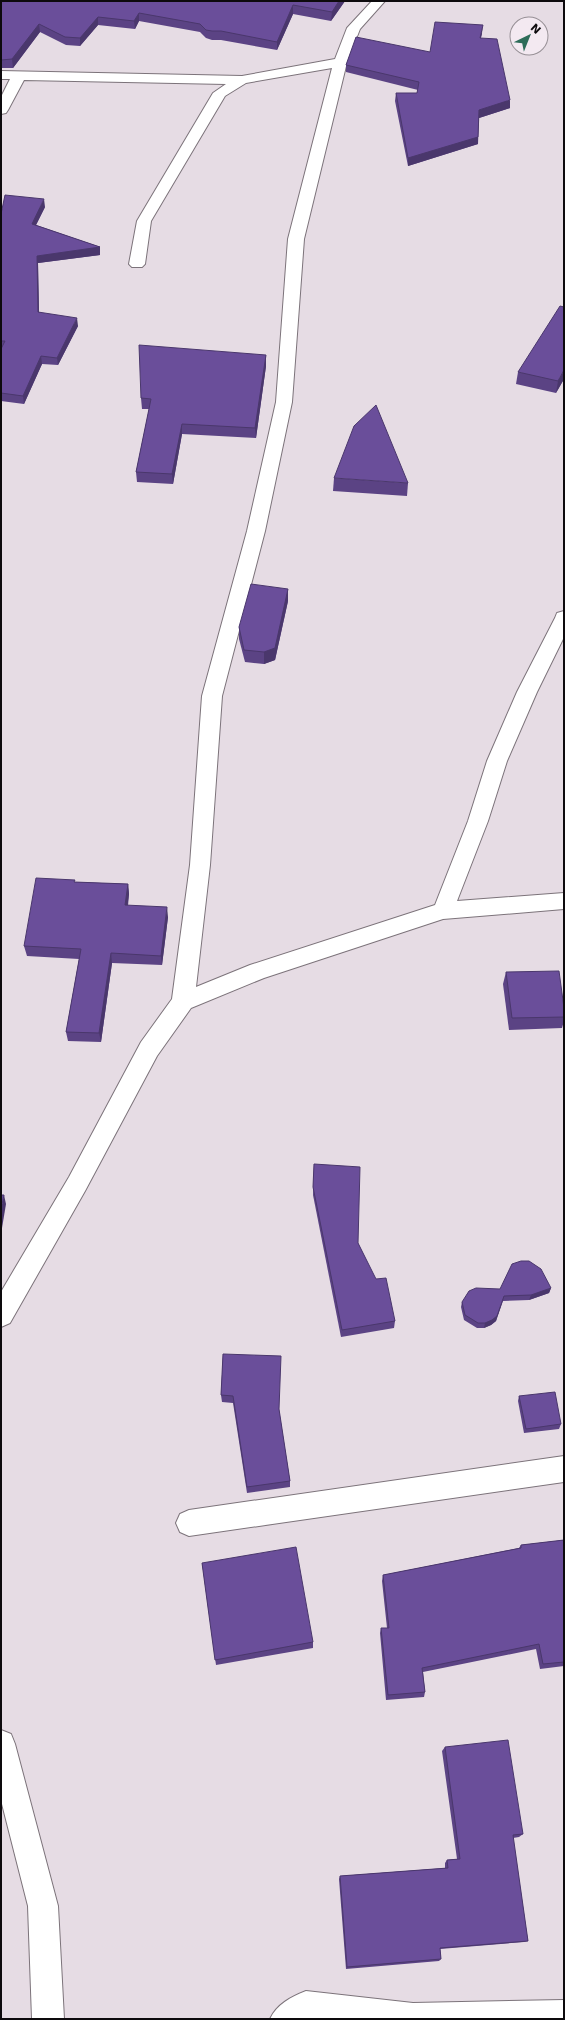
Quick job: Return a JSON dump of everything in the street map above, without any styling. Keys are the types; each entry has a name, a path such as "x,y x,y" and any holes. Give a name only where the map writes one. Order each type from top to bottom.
{"street":[{"path":"1,1315 77,1184 149,1049 183,1002 200,865 212,696 256,531 284,402 296,239 340,62 354,28 379,1"},
{"path":"1,75 18,77 242,80 340,62"},
{"path":"1,110 18,77"},
{"path":"137,264 144,221 220,93 242,80"},
{"path":"443,911 478,821 497,761 527,692 564,618"},
{"path":"183,1002 258,971 443,911 564,901"},
{"path":"189,1523 564,1469"},
{"path":"1,1744 43,1906 48,2019"},
{"path":"286,2019 306,2006 413,2018 564,2016"}],"building":[{"path":"1,1 339,1 332,12 293,5 277,42 221,31 206,30 200,24 139,13 134,21 98,17 80,38 65,37 39,24 12,59 1,60"},
{"path":"435,22 483,25 480,38 497,39 510,100 479,110 478,137 408,158 396,93 417,93 419,82 346,65 356,37 430,52"},
{"path":"5,195 44,199 32,224 100,247 37,256 38,312 77,318 57,358 41,356 23,396 1,393 1,349 5,341 1,341 1,214"},
{"path":"560,306 564,307 564,370 558,381 518,372"},
{"path":"139,345 266,355 255,428 182,424 172,474 136,472 151,399 141,398"},
{"path":"376,405 408,483 334,478 354,426"},
{"path":"251,584 288,589 275,648 264,652 244,650 239,627"},
{"path":"36,878 75,880 74,882 128,884 125,905 167,907 161,956 111,953 99,1033 66,1032 81,949 24,946"},
{"path":"559,971 564,1017 512,1018 506,972"},
{"path":"314,1164 360,1167 358,1243 376,1279 386,1278 395,1321 342,1330 313,1187"},
{"path":"1,1195 4,1195 1,1209"},
{"path":"521,1261 529,1261 541,1269 551,1288 531,1295 504,1296 497,1316 485,1323 478,1323 465,1315 462,1302 469,1291 476,1288 500,1289 512,1264"},
{"path":"223,1354 281,1356 279,1409 290,1481 247,1487 233,1396 221,1395"},
{"path":"555,1392 561,1424 526,1429 519,1396"},
{"path":"564,1540 564,1662 543,1664 539,1644 422,1668 425,1692 388,1695 381,1628 389,1628 383,1575 521,1548 521,1545"},
{"path":"296,1547 313,1642 215,1660 202,1563"},
{"path":"508,1740 523,1834 513,1835 528,1941 440,1948 441,1959 347,1967 340,1876 448,1868 447,1860 460,1859 445,1747"}]}
